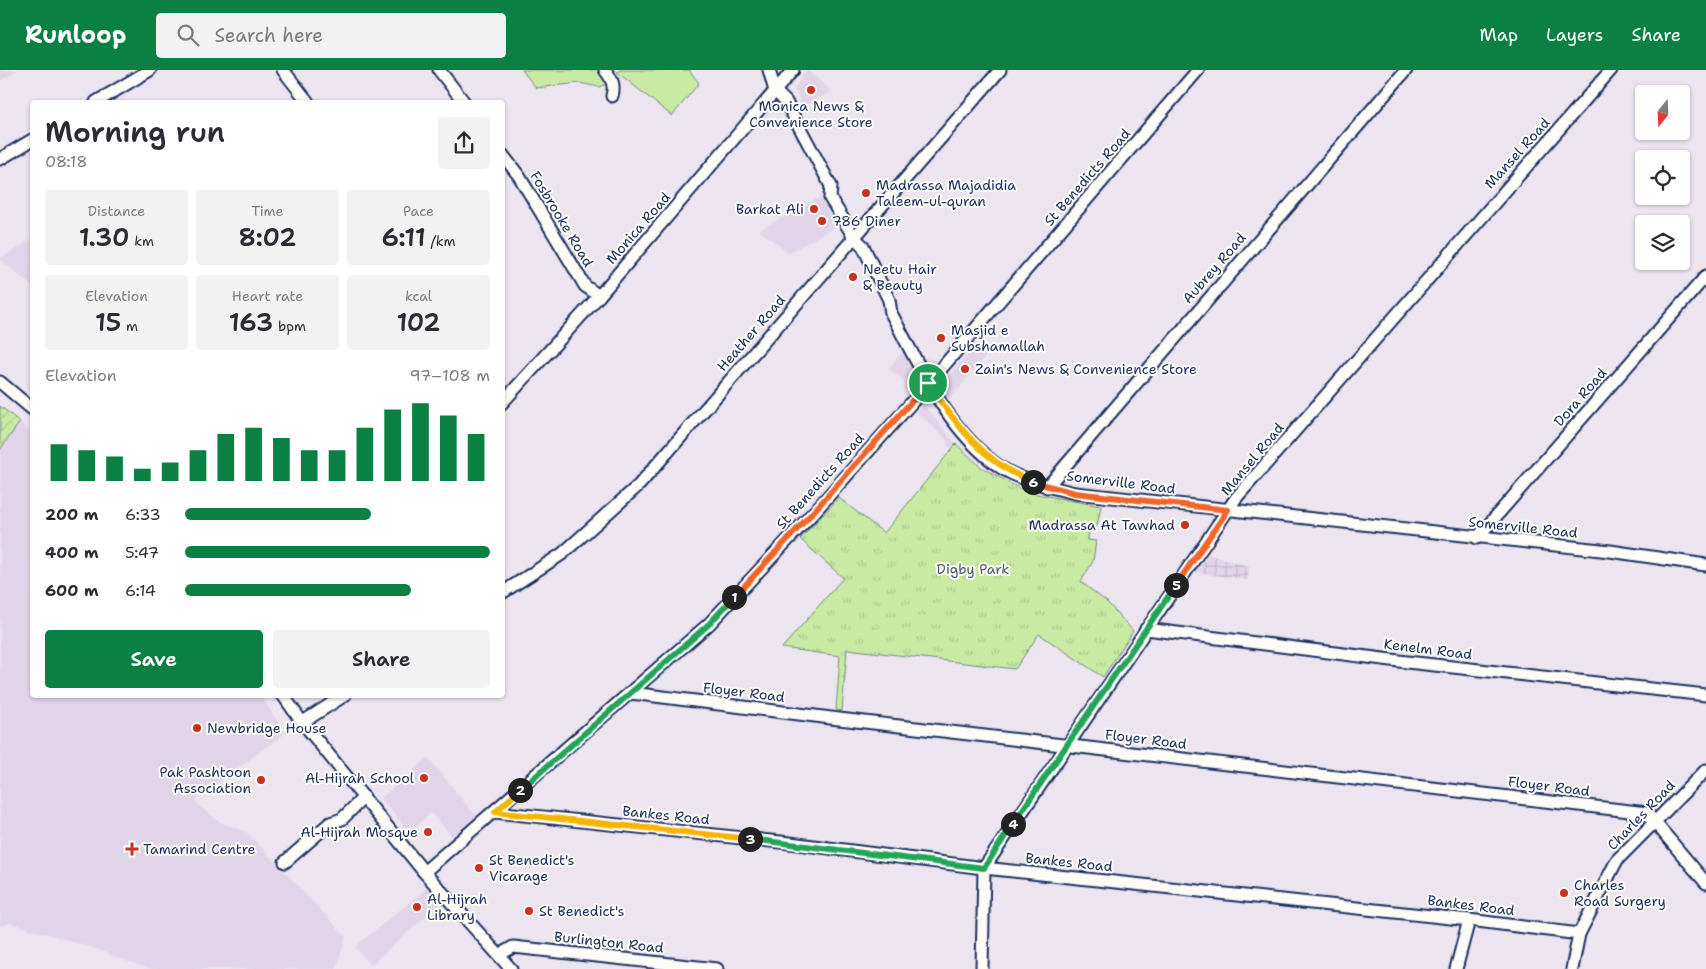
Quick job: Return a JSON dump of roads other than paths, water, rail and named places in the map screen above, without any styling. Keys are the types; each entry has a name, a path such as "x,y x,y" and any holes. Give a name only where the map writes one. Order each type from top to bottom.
{"street":[{"path":"99,100 150,70"},
{"path":"283,70 306,100"},
{"path":"440,70 462,100"},
{"path":"606,70 612,78 614,88 612,96"},
{"name":"Somerville Road","path":"769,70 775,91 786,102 831,186 830,198 854,237 863,246 889,300 890,313 928,383 956,424 981,451 1001,467 1046,487 1075,493 1610,551 1706,565"},
{"name":"Monica Road","path":"505,398 599,296 772,97 793,70"},
{"name":"Heather Road","path":"505,591 562,554 639,486 1000,70"},
{"name":"St Benedicts Road","path":"424,872 709,624 814,511 928,383 1198,70"},
{"name":"Aubrey Road","path":"1046,487 1406,70"},
{"name":"Mansel Road","path":"984,868 1066,745 1228,510 1611,70"},
{"path":"0,159 30,141"},
{"name":"Fosbrooke Road","path":"505,158 519,176 585,286 599,296"},
{"name":"Dora Road","path":"1477,538 1706,276"},
{"path":"0,382 30,407"},
{"name":"Kenelm Road","path":"1146,629 1407,662 1706,695"},
{"name":"Floyer Road","path":"631,693 1647,813 1655,821"},
{"path":"285,698 424,872 511,969"},
{"path":"303,722 340,698"},
{"name":"Charles Road","path":"1572,969 1579,934 1617,860 1706,770"},
{"path":"285,862 330,823 342,819 364,798"},
{"name":"Bankes Road","path":"495,812 790,843 984,868 1469,920 1579,934"},
{"path":"1655,821 1706,883"},
{"path":"982,969 984,868"},
{"path":"1456,969 1469,920"},
{"name":"Burlington Road","path":"499,955 513,947 717,969"}],"place":[{"name":"Monica News & Convenience Store","path":"811,90"},
{"name":"Madrassa Majadidia Taleem-ul-quran","path":"866,193"},
{"name":"Barkat Ali","path":"814,209"},
{"name":"786 Diner","path":"822,221"},
{"name":"Neetu Hair & Beauty","path":"853,277"},
{"name":"Masjid e Subshamallah","path":"941,338"},
{"name":"Zain's News & Convenience Store","path":"965,369"},
{"name":"Madrassa At Tawhad","path":"1185,525"},
{"name":"Newbridge House","path":"197,728"},
{"name":"Al-Hijrah School","path":"424,778"},
{"name":"Pak Pashtoon Association","path":"261,780"},
{"name":"Al-Hijrah Mosque","path":"428,832"},
{"name":"Tamarind Centre","path":"132,849"},
{"name":"St Benedict's Vicarage","path":"479,868"},
{"name":"Charles Road Surgery","path":"1564,893"},
{"name":"Al-Hijrah Library","path":"417,907"},
{"name":"St Benedict's","path":"529,911"}],"park label":[{"name":"Digby Park","path":"973,569"}]}
